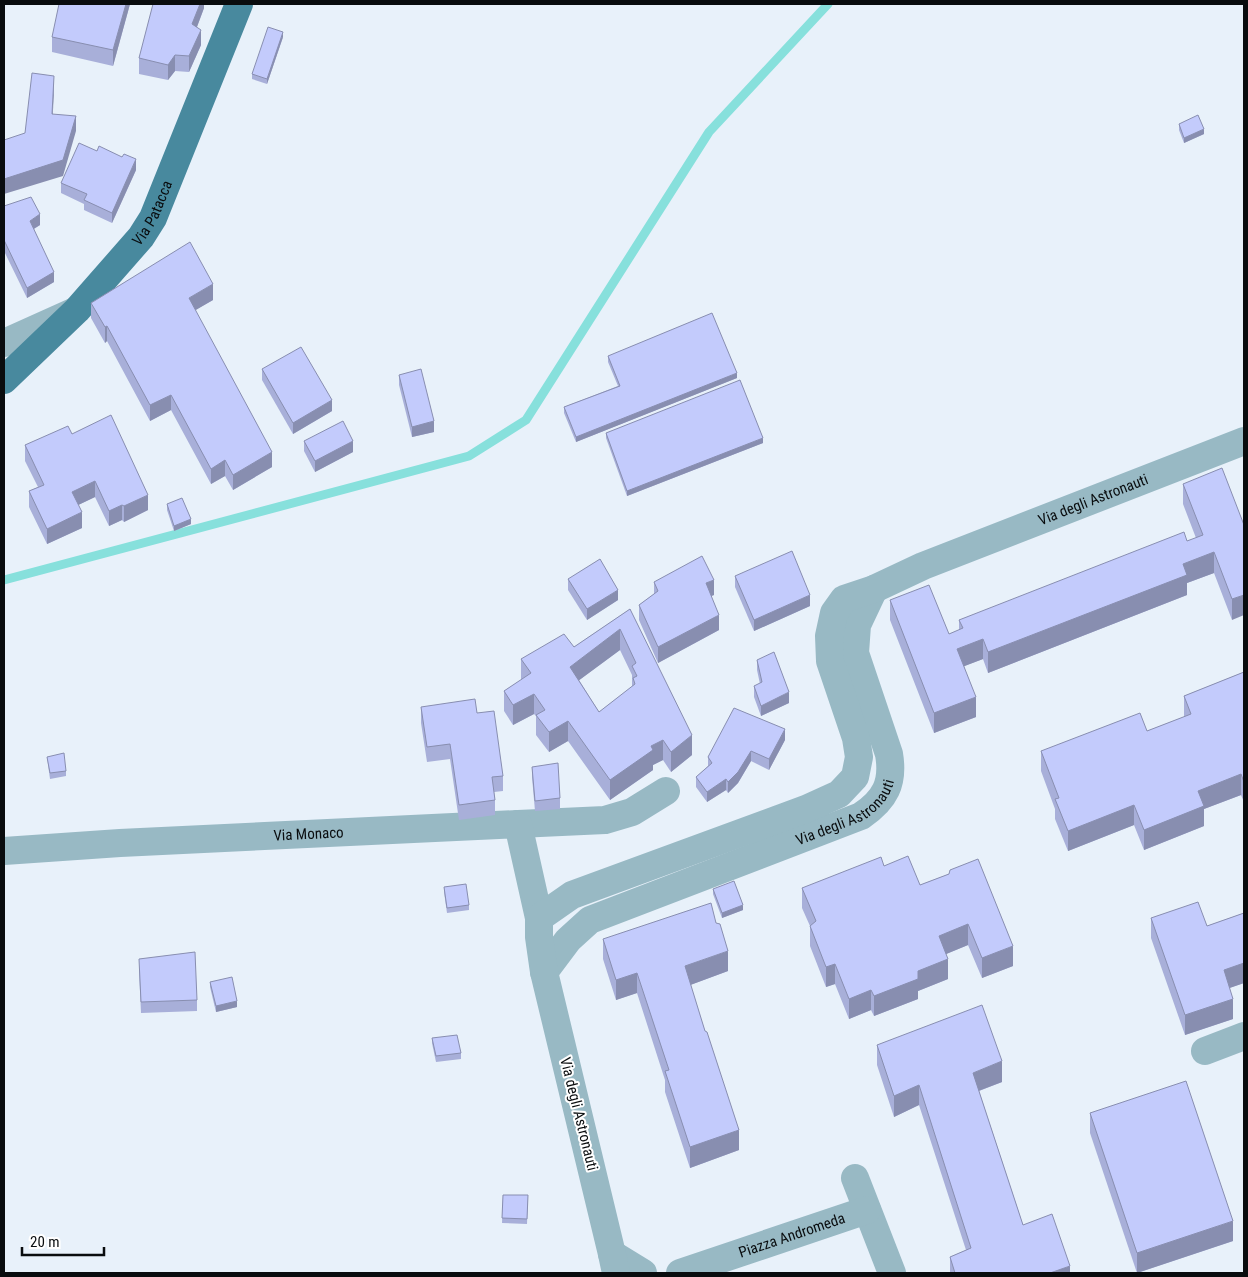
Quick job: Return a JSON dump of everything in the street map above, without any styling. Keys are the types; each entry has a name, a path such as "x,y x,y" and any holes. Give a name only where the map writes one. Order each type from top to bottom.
{"main road":[{"name":"Via Patacca","path":"4,380 77,310 140,237 153,218 239,4"}],"street":[{"path":"4,343 77,310"},
{"name":"Via degli Astronauti","path":"614,1264 544,972 568,940 590,920 861,816 879,802 890,780 889,754 855,653 857,625 874,589 923,566 1244,443"},
{"path":"539,918 572,895 806,809 839,794 855,777 859,757 856,738 830,661 829,636 834,613 844,599 874,589"},
{"name":"Via Monaco","path":"4,851 120,843 605,820 632,812 666,791"},
{"path":"518,824 539,918 539,938 544,972"},
{"path":"1205,1052 1244,1036"},
{"path":"855,1178 867,1210 883,1271"},
{"name":"Piazza Andromeda","path":"680,1273 726,1268 867,1210"},
{"path":"614,1264 643,1273"}],"building":[{"path":"59,4 126,4 113,50 52,37"},
{"path":"153,4 200,4 192,24 201,30 189,56 175,55 168,65 139,58"},
{"path":"268,27 283,32 267,79 252,74"},
{"path":"32,73 54,76 52,114 76,116 63,160 4,179 4,140 25,133"},
{"path":"1198,115 1204,129 1184,138 1179,124"},
{"path":"79,143 97,151 99,146 122,157 124,154 136,159 112,213 84,200 87,194 61,183"},
{"path":"31,197 40,214 30,221 54,272 27,288 4,240 4,206"},
{"path":"190,242 213,284 189,298 272,452 233,475 225,460 211,469 171,395 150,405 107,326 105,327 91,303"},
{"path":"712,313 737,373 576,437 564,407 620,386 608,356"},
{"path":"301,347 332,400 293,423 262,369"},
{"path":"421,369 434,421 412,427 399,375"},
{"path":"740,380 763,438 627,491 606,433"},
{"path":"111,415 148,495 109,511 95,481 72,492 82,512 47,529 29,491 44,485 25,445 68,426 72,434"},
{"path":"343,421 353,441 315,461 304,441"},
{"path":"1222,468 1244,525 1244,595 1232,599 1214,552 1183,564 1187,575 988,652 983,639 957,649 976,697 934,713 890,600 929,585 949,634 963,628 959,620 1184,532 1187,541 1203,535 1183,484"},
{"path":"182,498 191,519 174,526 167,504"},
{"path":"792,551 810,595 754,620 735,576"},
{"path":"702,556 714,580 706,583 719,615 658,647 639,605 658,591 654,582"},
{"path":"600,559 618,590 587,609 568,579"},
{"path":"630,609 692,735 671,752 663,740 651,746 653,750 610,780 568,721 549,732 536,715 545,710 534,694 513,705 504,691 531,673 521,659 564,634 574,647","holes":["620,629 636,663 632,666 637,676 633,678 635,684 599,712 570,667"]},
{"path":"774,652 789,692 761,706 754,686 762,682 757,660"},
{"path":"1244,672 1244,782 1241,774 1198,791 1204,806 1144,830 1134,805 1068,831 1055,799 1059,798 1041,751 1140,713 1147,731 1191,714 1184,696"},
{"path":"475,699 477,713 494,711 503,776 492,777 495,800 459,805 450,744 427,747 421,707"},
{"path":"734,708 785,729 769,759 751,751 738,772 728,782 726,779 707,792 696,777 712,763 708,757"},
{"path":"64,753 66,771 50,773 47,757"},
{"path":"558,763 560,798 535,801 532,767"},
{"path":"908,856 920,885 949,874 950,870 978,859 1013,946 982,958 968,924 939,936 948,959 918,971 918,979 874,996 871,990 849,999 835,964 826,967 810,926 816,921 802,888 881,857 884,866"},
{"path":"734,881 743,905 722,913 713,889"},
{"path":"466,884 469,905 447,908 444,887"},
{"path":"1198,902 1207,926 1244,913 1244,963 1224,970 1233,999 1185,1015 1151,918"},
{"path":"711,903 716,923 720,924 728,951 685,966 739,1130 690,1147 665,1071 669,1070 637,973 616,980 603,939"},
{"path":"195,952 197,1000 141,1002 139,959"},
{"path":"232,977 237,1001 216,1006 210,982"},
{"path":"982,1005 1002,1061 973,1073 1023,1225 1052,1214 1070,1266 1050,1273 955,1273 950,1257 971,1248 919,1085 894,1096 877,1045"},
{"path":"457,1035 461,1053 436,1056 432,1038"},
{"path":"1186,1081 1233,1221 1137,1253 1090,1113"},
{"path":"503,1195 528,1195 527,1219 502,1218"}],"waterway":[{"path":"4,580 469,456 526,420 709,132 828,4"}]}
